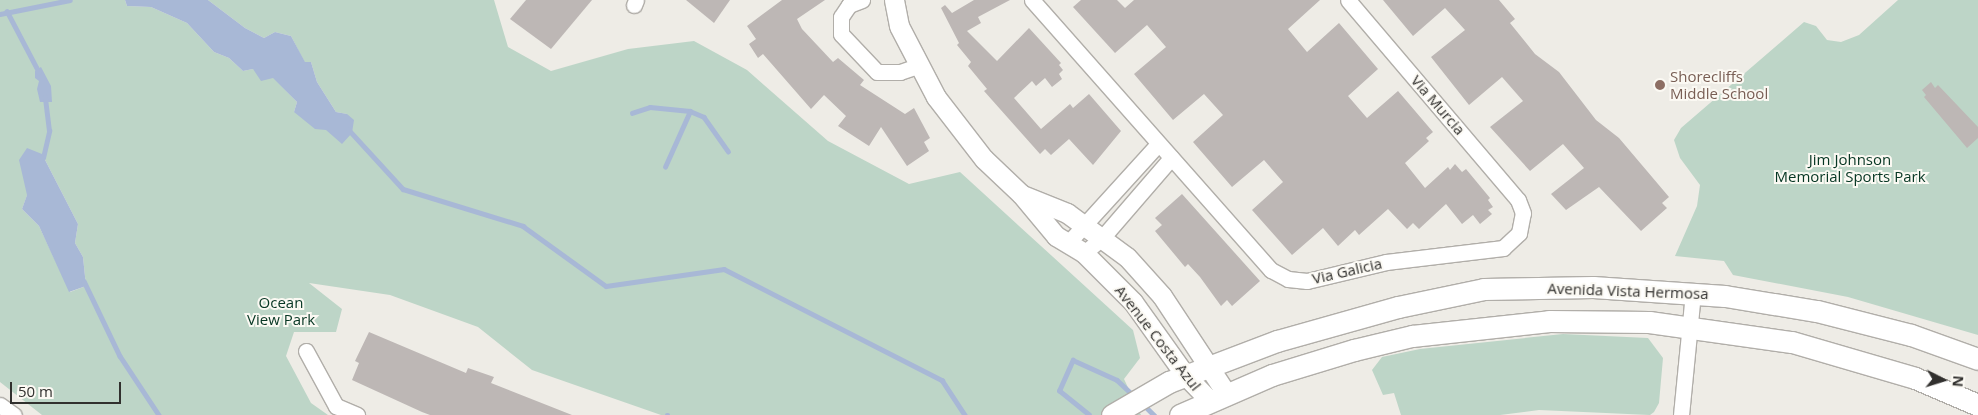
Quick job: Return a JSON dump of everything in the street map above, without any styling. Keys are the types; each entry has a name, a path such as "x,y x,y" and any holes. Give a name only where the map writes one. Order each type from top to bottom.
{"main road":[{"name":"Avenida Vista Hermosa","path":"1112,415 1177,378 1286,338 1398,308 1484,289 1593,287 1693,292 1817,311 1910,335 1978,359"},
{"name":"Avenida Vista Hermosa","path":"1201,404 1272,375 1412,336 1549,321 1649,322 1792,342 1915,378 1978,405"}],"street":[{"path":"862,0 849,5 841,16 841,34 877,72 900,72 920,65"},
{"name":"Avenue Costa Azul","path":"894,0 899,26 936,97 984,159 1021,194 1056,236 1084,253 1133,302 1177,378 1201,404"},
{"name":"Via Galicia","path":"1032,0 1271,270 1288,279 1307,281 1386,262 1503,248 1518,233 1523,213"},
{"name":"Via Murcia","path":"1348,0 1508,185 1523,213"},
{"path":"1068,243 1158,144"},
{"path":"1084,253 1102,238 1171,158"},
{"name":"Avenue Costa Azul","path":"1021,194 1067,213 1084,224 1127,257 1162,296 1208,366 1201,404"},
{"path":"1681,415 1693,292"},
{"path":"306,351 336,406 357,415"},
{"path":"0,405 14,415"}],"green space":[{"name":"Ocean View Park","path":"0,0 125,0 127,6 151,7 187,23 214,52 229,58 243,71 253,69 273,77 297,102 294,112 347,114 336,112 317,82 311,62 305,63 291,36 275,32 264,38 245,28 208,0 494,0 508,47 551,71 628,49 694,41 747,70 828,141 909,184 960,172 1133,330 1140,358 1124,379 1141,415 661,415 532,370 478,327 390,295 309,283 342,309 336,332 294,332 286,356 311,403 328,415 42,415 0,382","holes":["42,154 78,224 75,243 83,257 86,286 70,292 39,226 22,209"]},
{"name":"Jim Johnson Memorial Sports Park","path":"1898,0 1978,0 1978,335 1848,297 1733,275 1724,261 1675,256 1697,206 1700,185 1680,158 1674,140 1681,128 1804,22 1816,26 1827,40 1841,42 1859,35"},
{"path":"1563,334 1648,338 1663,358 1659,403 1654,412 1650,415 1539,410 1500,415 1401,415 1394,393 1383,395 1372,370 1382,357 1420,349"}],"water":[{"path":"125,0 208,0 245,28 264,38 275,32 291,36 305,62 311,62 317,82 336,112 347,114 354,120 352,133 342,144 326,130 315,129 294,112 297,102 273,78 261,81 253,69 243,71 229,58 214,52 187,23 151,7 127,6"},
{"path":"41,67 51,86 52,102 40,102 37,89 39,81 35,78 35,71"},
{"path":"27,148 42,154 78,224 75,243 83,257 86,286 69,292 39,226 22,209 27,195 19,160"}],"building":[{"path":"526,0 592,0 551,49 510,19"},
{"path":"686,0 730,0 714,23"},
{"path":"782,0 825,0 797,19 802,29 833,62 838,58 864,80 860,85 905,114 914,108 930,138 924,142 929,151 907,166 881,127 869,146 838,126 846,116 824,95 811,109 763,54 758,58 749,44 756,39 747,26"},
{"path":"974,0 1010,0 978,17 981,23 967,31 997,61 1029,28 1061,63 1059,65 1063,70 1059,74 1062,79 1052,87 1045,78 1036,86 1032,81 1014,98 1041,129 1070,104 1073,108 1089,94 1121,131 1093,165 1069,139 1051,155 1045,149 1040,154 984,91 987,89 968,66 971,62 957,45 959,43 941,8 945,5 952,13"},
{"path":"1081,0 1117,0 1125,8 1134,0 1320,0 1288,29 1307,52 1339,23 1378,69 1348,96 1367,118 1398,91 1433,132 1426,138 1429,141 1405,163 1425,188 1448,167 1450,170 1455,164 1462,172 1466,169 1490,198 1488,200 1493,207 1488,210 1492,214 1480,224 1473,215 1462,224 1446,204 1419,229 1413,223 1407,229 1388,209 1359,235 1355,230 1338,246 1323,228 1292,255 1252,210 1283,182 1264,160 1232,187 1193,142 1223,115 1204,94 1173,120 1134,74 1166,47 1147,25 1115,53 1073,7"},
{"path":"1383,0 1499,0 1515,19 1510,23 1535,54 1559,72 1596,120 1619,138 1669,197 1662,203 1667,208 1641,231 1599,187 1566,210 1551,194 1584,168 1563,144 1530,171 1490,127 1523,101 1502,77 1469,105 1431,57 1465,30 1445,8 1413,36"},
{"path":"1931,82 1935,88 1938,85 1978,127 1978,138 1967,148 1924,97 1926,95 1922,90"},
{"path":"1182,194 1260,281 1232,306 1227,300 1221,306 1200,277 1188,264 1185,267 1155,231 1162,225 1155,218"},
{"path":"369,332 466,373 468,368 494,377 491,383 572,415 430,415 422,412 352,380 359,363 355,361"}],"waterway":[{"path":"0,14 70,0"},
{"path":"7,11 39,72"},
{"path":"43,158 49,131 45,97"},
{"path":"632,113 650,107 690,111 704,117 728,151"},
{"path":"665,167 690,111"},
{"path":"349,130 403,189 523,226 606,286 724,269 942,380 965,415"},
{"path":"84,281 120,356 159,415"},
{"path":"1089,415 1059,391 1073,360 1117,380 1134,396"},
{"path":"1143,404 1154,415"}],"place":[{"name":"Shorecliffs Middle School","path":"1660,85"}]}
